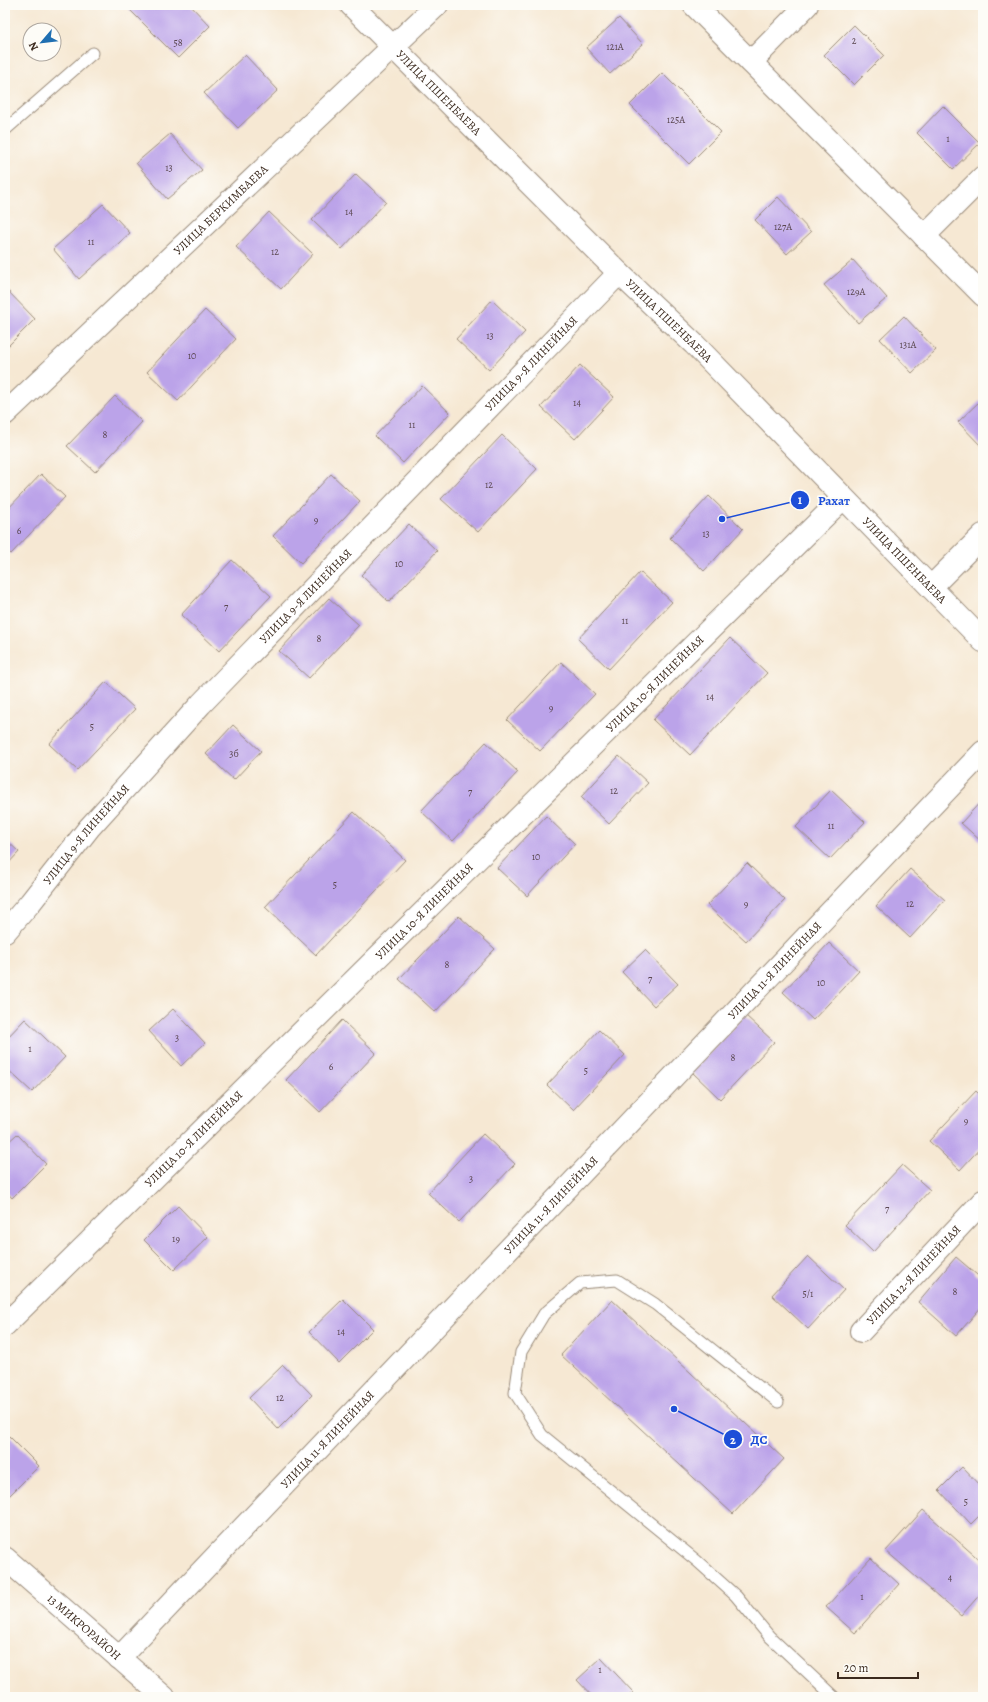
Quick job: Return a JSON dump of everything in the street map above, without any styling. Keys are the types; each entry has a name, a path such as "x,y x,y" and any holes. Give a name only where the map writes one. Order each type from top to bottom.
{"street":[{"name":"УЛИЦА ПШЕНБАЕВА","path":"351,5 619,273 694,344 983,641"},
{"name":"УЛИЦА БЕРКИМБАЕВА","path":"5,414 437,5"},
{"path":"694,5 983,295"},
{"path":"751,62 807,5"},
{"path":"924,236 983,177"},
{"name":"УЛИЦА 9-Я ЛИНЕЙНАЯ","path":"5,932 30,903 89,828 201,704 619,273"},
{"name":"УЛИЦА 10-Я ЛИНЕЙНАЯ","path":"5,1325 843,498"},
{"path":"931,587 983,535"},
{"name":"УЛИЦА 11-Я ЛИНЕЙНАЯ","path":"119,1658 983,752"},
{"name":"УЛИЦА 12-Я ЛИНЕЙНАЯ","path":"861,1331 983,1201"},
{"name":"13 МИКРОРАЙОН","path":"5,1558 164,1697"}],"lane":[{"path":"5,130 93,53"},
{"path":"778,1402 655,1304 617,1280 580,1283 544,1314 521,1352 515,1393 542,1434 708,1571 736,1596 769,1636 834,1697"}],"building":[{"path":"125,5 190,5 210,26 178,58"},
{"path":"619,18 643,44 610,74 586,48"},
{"path":"854,25 884,55 854,85 824,55"},
{"path":"245,55 278,90 238,128 204,93"},
{"path":"662,73 721,132 689,164 630,105"},
{"path":"943,106 980,143 953,169 917,133"},
{"path":"170,134 202,170 167,199 136,163"},
{"path":"356,174 386,202 342,249 312,220"},
{"path":"778,197 811,232 787,254 755,220"},
{"path":"103,204 130,233 79,279 53,249"},
{"path":"269,212 313,254 281,289 236,247"},
{"path":"853,260 887,298 858,323 824,285"},
{"path":"5,288 35,319 5,349"},
{"path":"492,300 525,332 489,370 456,339"},
{"path":"205,310 236,339 178,401 147,372"},
{"path":"904,316 936,350 912,373 880,339"},
{"path":"580,365 614,397 575,439 541,407"},
{"path":"422,386 450,413 403,463 375,436"},
{"path":"115,396 142,422 95,472 67,446"},
{"path":"981,400 983,401 983,448 958,422"},
{"path":"502,435 537,469 478,532 441,499"},
{"path":"41,474 65,497 11,554 5,549 5,512"},
{"path":"331,474 360,501 301,563 273,536"},
{"path":"709,496 743,529 704,571 670,538"},
{"path":"409,524 437,551 389,602 361,575"},
{"path":"232,560 271,596 219,651 181,615"},
{"path":"640,572 672,602 609,669 578,639"},
{"path":"329,598 359,625 309,678 279,651"},
{"path":"730,638 767,673 690,755 653,720"},
{"path":"561,662 595,694 540,751 507,720"},
{"path":"106,682 135,709 77,770 49,744"},
{"path":"233,725 261,751 234,780 206,754"},
{"path":"486,742 518,772 453,841 421,811"},
{"path":"619,756 648,783 609,824 581,797"},
{"path":"831,790 865,822 830,859 796,827"},
{"path":"983,799 983,843 961,823"},
{"path":"354,812 405,860 316,955 265,907"},
{"path":"546,816 575,844 527,896 497,868"},
{"path":"5,839 19,852 5,867"},
{"path":"747,863 785,900 746,941 707,905"},
{"path":"910,869 945,900 910,938 876,906"},
{"path":"459,916 495,949 435,1012 399,979"},
{"path":"829,943 859,971 813,1020 783,992"},
{"path":"645,950 678,984 654,1006 622,972"},
{"path":"173,1009 205,1043 181,1066 149,1031"},
{"path":"745,1015 774,1042 720,1099 692,1072"},
{"path":"25,1019 65,1057 32,1092 5,1067 5,1040"},
{"path":"342,1020 376,1053 320,1112 286,1080"},
{"path":"599,1030 625,1055 573,1110 547,1085"},
{"path":"976,1091 983,1098 983,1145 960,1170 929,1141"},
{"path":"17,1134 46,1164 12,1198 5,1190 5,1145"},
{"path":"483,1134 515,1164 459,1222 428,1193"},
{"path":"902,1165 930,1190 873,1252 845,1225"},
{"path":"178,1206 208,1237 174,1270 144,1240"},
{"path":"808,1256 844,1290 808,1329 772,1295"},
{"path":"956,1257 983,1280 983,1305 956,1336 918,1302"},
{"path":"343,1299 373,1329 339,1363 309,1332"},
{"path":"612,1300 784,1459 733,1514 561,1355"},
{"path":"283,1365 312,1395 278,1429 249,1398"},
{"path":"9,1436 39,1466 5,1500 5,1440"},
{"path":"962,1467 983,1489 983,1512 971,1524 939,1490"},
{"path":"923,1510 983,1563 983,1591 961,1616 886,1551"},
{"path":"871,1558 899,1584 855,1633 826,1607"},
{"path":"601,1658 633,1692 628,1697 593,1697 577,1680"}],"place":[{"name":"Рахат","path":"722,519"},
{"name":"ДС","path":"674,1409"}]}
